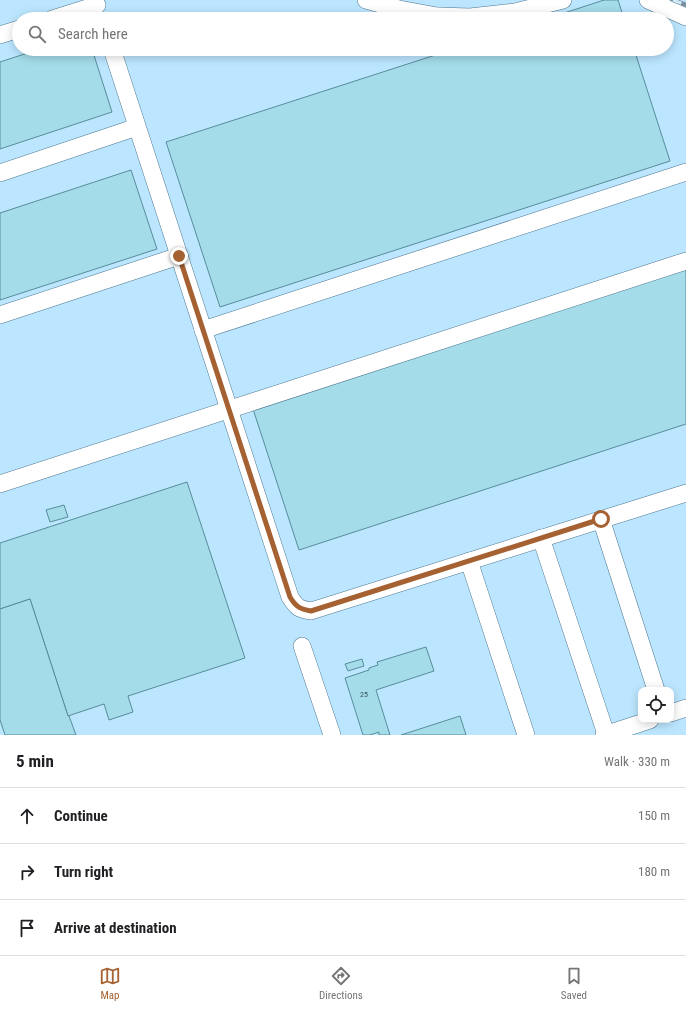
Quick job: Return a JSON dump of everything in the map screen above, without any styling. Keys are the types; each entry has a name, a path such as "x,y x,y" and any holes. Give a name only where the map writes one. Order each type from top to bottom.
{"lane":[{"path":"366,0 415,12"},
{"path":"515,12 563,0"},
{"path":"648,0 686,17"},
{"path":"81,12 98,8"},
{"path":"0,35 12,31"},
{"path":"114,56 290,597 295,605 302,609 311,611 686,492"},
{"path":"0,173 137,127"},
{"path":"203,330 686,172"},
{"path":"0,314 179,256"},
{"path":"0,484 686,261"},
{"path":"601,519 655,687"},
{"path":"541,538 605,735 641,723"},
{"path":"469,561 526,735"},
{"path":"302,646 332,735"},
{"path":"674,712 686,708"}],"shaded area":[{"path":"0,0 686,0 686,735 0,735"}],"building":[{"path":"604,0 618,0 622,12 567,12"},
{"path":"18,56 94,56 112,112 0,149 0,62"},
{"path":"432,56 636,56 670,161 220,307 166,142"},
{"path":"131,170 157,249 0,300 0,213"},
{"path":"686,268 686,424 299,550 253,409"},
{"path":"187,482 245,658 128,696 133,712 109,720 104,704 68,716 30,599 0,609 0,543"},
{"path":"64,505 68,517 50,522 46,510"},
{"path":"30,599 68,716 76,735 5,735 0,720 0,609"},
{"path":"426,647 434,671 376,690 390,735 379,735 379,732 370,735 363,735 345,678 369,670 369,668 378,665 377,662"},
{"path":"362,659 364,666 348,671 345,664"},
{"path":"460,716 466,735 401,735"}],"railway":[{"path":"673,0 686,5"}],"route":[{"path":"179,256 290,597 295,605 302,609 311,611 601,519"}]}
